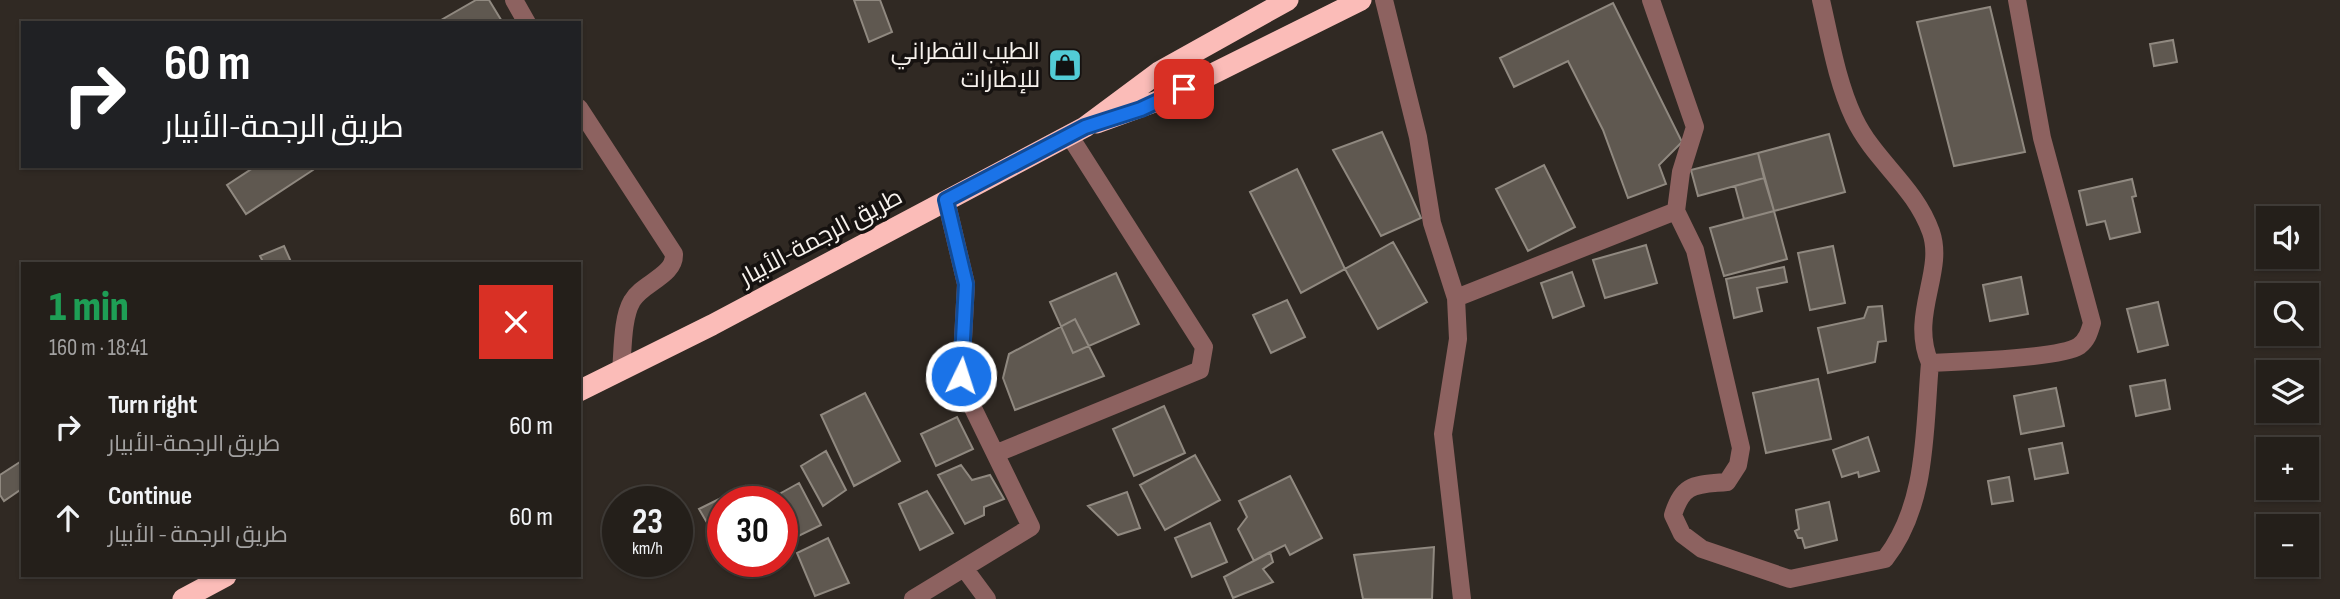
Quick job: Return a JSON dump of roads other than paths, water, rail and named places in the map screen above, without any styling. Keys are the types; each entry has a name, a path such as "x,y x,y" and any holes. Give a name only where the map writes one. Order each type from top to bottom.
{"highway":[{"path":"1077,131 1159,72 1288,0"},
{"path":"1077,131 1141,109 1361,0"},
{"name":"طريق الرجمة-الأبيار","path":"581,390 1077,131"},
{"path":"195,596 224,577"}],"street":[{"path":"514,0 526,21"},
{"path":"1384,0 1418,137 1432,223 1447,278 1456,298 1458,339 1443,434 1462,599"},
{"path":"1651,0 1695,127 1681,172 1676,211 1695,250 1741,448 1738,465 1727,482 1693,486 1679,495 1673,515 1682,534 1702,549 1790,579 1885,559 1898,543 1916,501 1930,363 1924,349 1922,316 1931,279 1932,236 1917,199 1873,150 1854,118 1821,0"},
{"path":"1930,363 2007,358 2077,348 2088,338 2092,323 2042,138 2017,0"},
{"path":"581,111 674,254 672,266 632,299 621,370"},
{"path":"996,453 1200,370 1204,347 1077,131"},
{"path":"913,599 1031,527 969,400 961,376 966,284 946,200"},
{"path":"1456,298 1676,211"},
{"path":"964,568 987,599"}],"place":[{"name":"الطيب القطراني للإطارات","path":"1065,65"}]}
